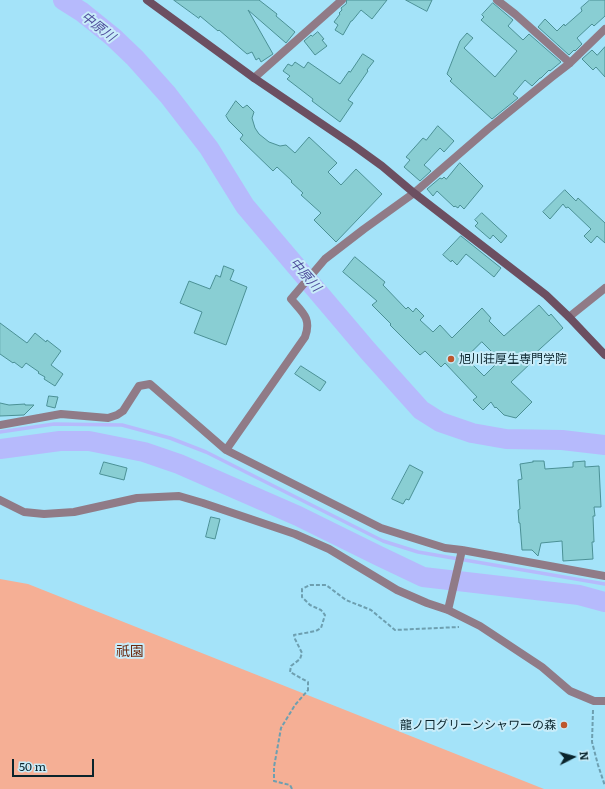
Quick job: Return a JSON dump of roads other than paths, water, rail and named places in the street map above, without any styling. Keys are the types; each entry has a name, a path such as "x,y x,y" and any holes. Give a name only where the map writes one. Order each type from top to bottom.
{"street":[{"path":"147,0 254,78 382,166 414,193 546,295 605,355"},
{"path":"254,78 342,0"},
{"path":"497,0 570,63"},
{"path":"226,450 305,337 308,329 306,315 290,299 325,259 414,193 465,148 570,63 605,29"},
{"path":"569,317 605,288"},
{"path":"0,426 61,414 108,418 123,411 140,386 150,384 226,450 381,528 461,553 605,576"},
{"path":"0,500 24,512 44,514 74,512 137,498 179,496 203,503 295,534 330,549 397,590 427,603 448,607 480,626 542,667 570,690 594,701 605,702"},
{"path":"448,607 461,553"}],"waterway":[{"name":"中原川","path":"63,0 82,12 113,37 135,58 168,95 209,148 245,206 368,351 421,410 440,422 472,433 506,439 562,440 605,445"},
{"path":"0,432 54,424 122,425 170,438 206,452 383,541 418,552 605,584"},
{"path":"0,449 60,441 89,441 144,452 179,464 298,516 423,577 579,595 605,602"}],"place":[{"name":"旭川荘厚生専門学院","path":"451,359"},
{"name":"龍ノ口グリーンシャワーの森","path":"564,725"}],"district":[{"name":"祇園","path":"130,652"}]}
